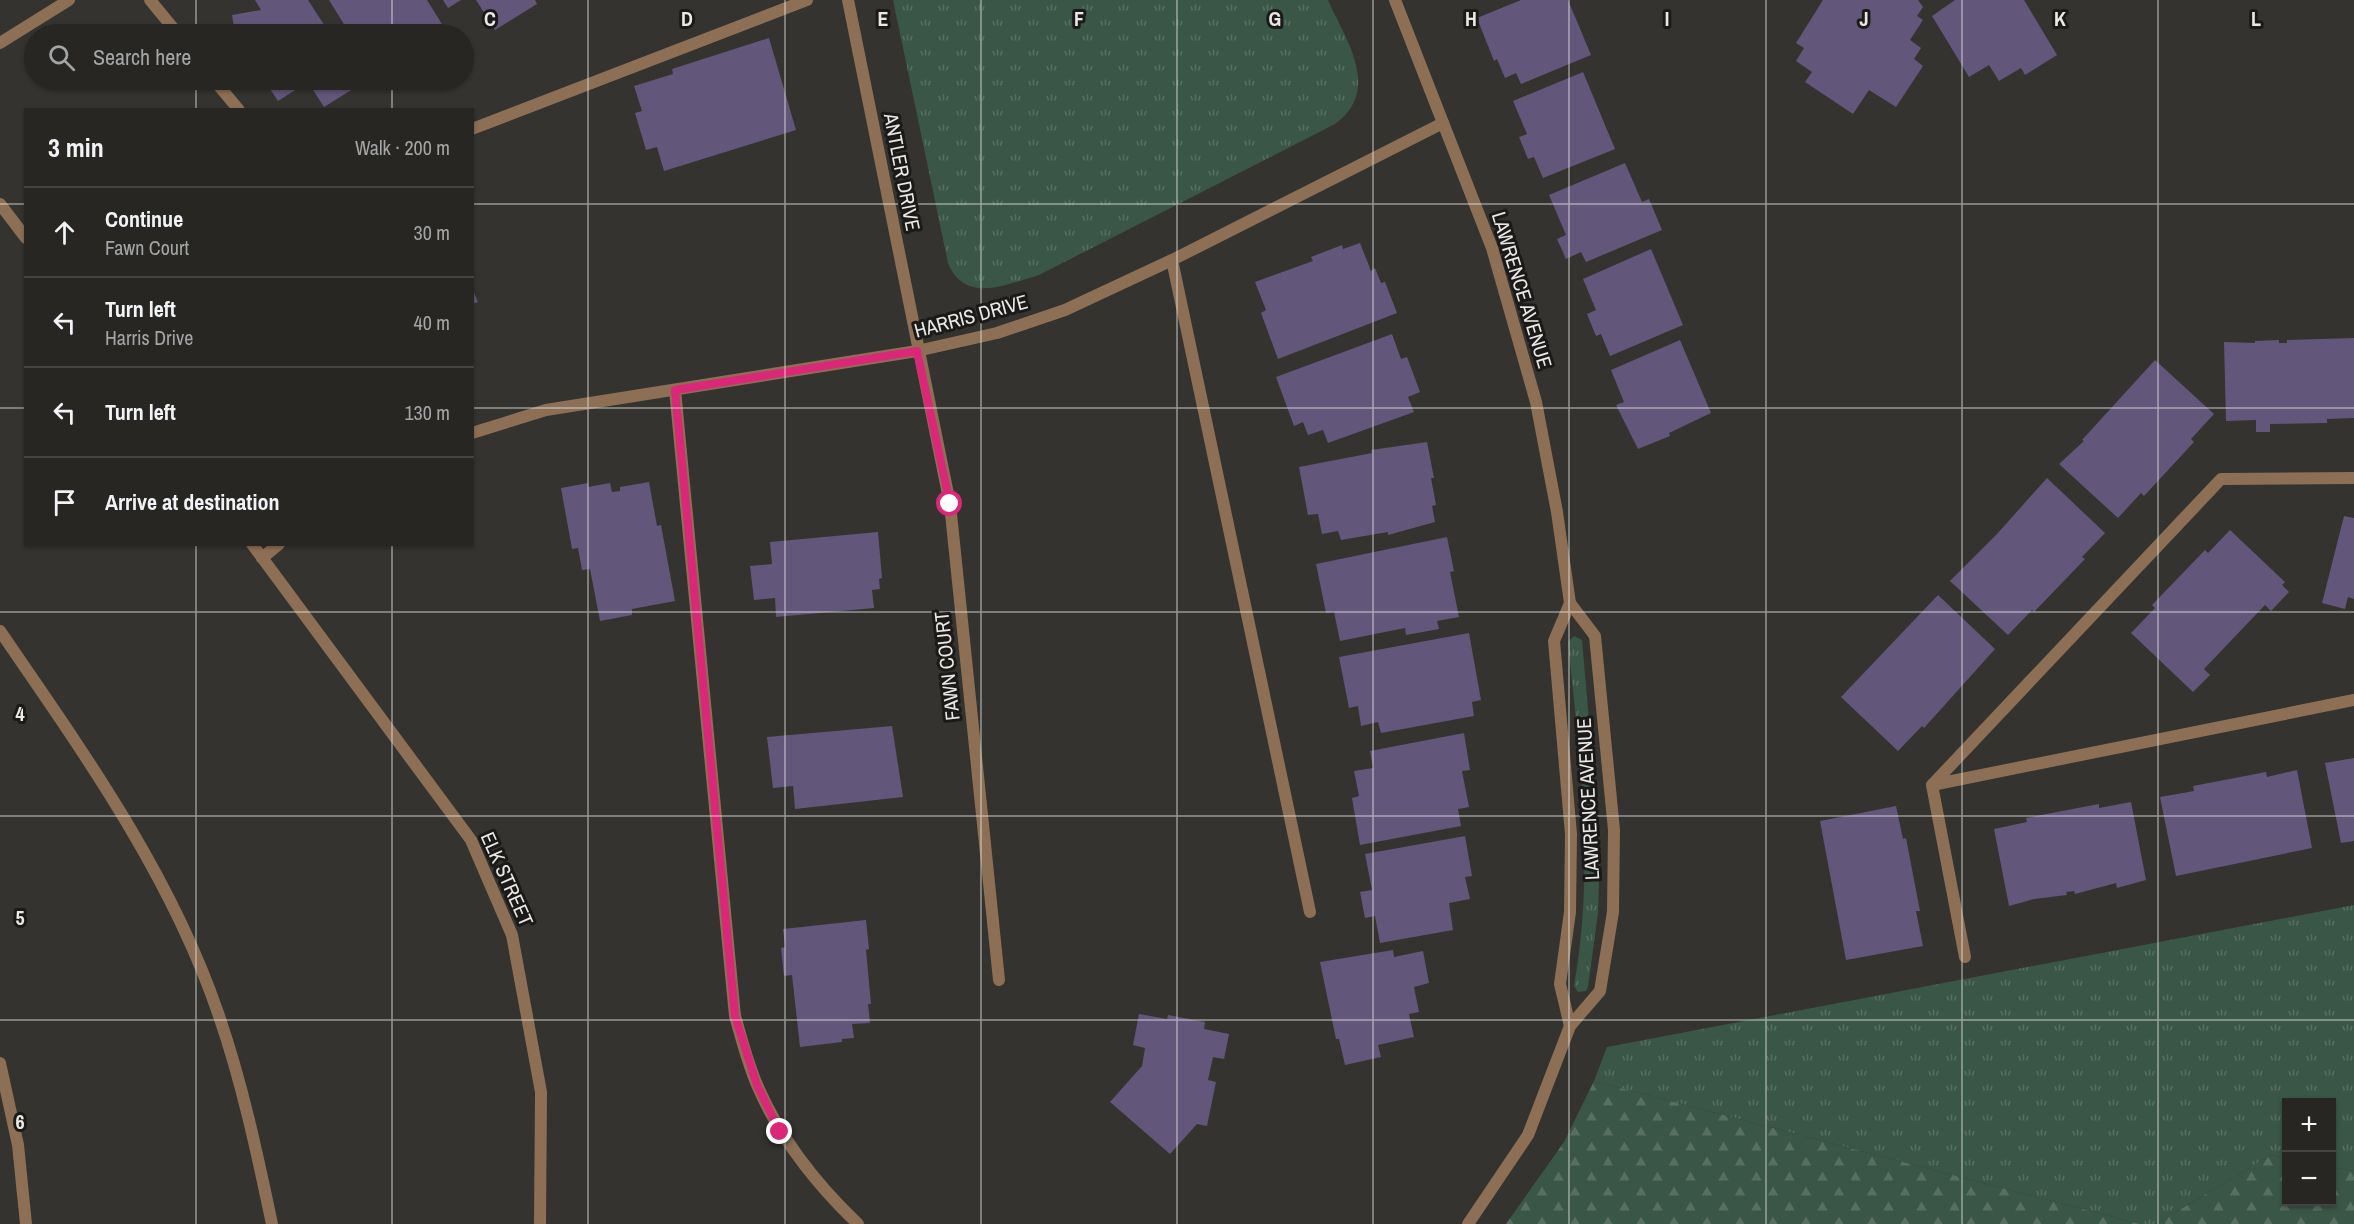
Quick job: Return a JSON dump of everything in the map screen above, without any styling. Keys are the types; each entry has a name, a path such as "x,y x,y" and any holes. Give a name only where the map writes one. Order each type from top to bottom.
{"street":[{"path":"31,24 69,0"},
{"path":"150,0 170,24"},
{"path":"474,128 807,0"},
{"name":"ANTLER DRIVE","path":"848,0 917,351"},
{"name":"LAWRENCE AVENUE","path":"1395,0 1492,248 1536,402 1557,512 1570,603 1595,636 1614,830 1612,912 1600,991 1570,1026 1528,1135 1468,1224"},
{"path":"0,44 24,29"},
{"path":"222,90 236,108"},
{"name":"HARRIS DRIVE","path":"474,432 546,410 917,351 997,333 1065,310 1172,260 1443,123"},
{"path":"0,204 24,235"},
{"path":"1172,260 1310,912"},
{"name":"FAWN COURT","path":"917,351 950,504 999,980"},
{"path":"675,390 735,1016 757,1085 780,1132 827,1194 858,1224"},
{"path":"1932,785 2221,479 2354,478"},
{"name":"ELK STREET","path":"253,546 471,840 512,935 541,1092 540,1224"},
{"path":"262,558 277,546"},
{"name":"LAWRENCE AVENUE","path":"1570,603 1554,641 1571,834 1570,912 1560,984 1570,1026"},
{"path":"0,631 133,831 181,926 218,1012 249,1116 272,1224"},
{"path":"1932,785 2354,700"},
{"path":"1932,785 1965,957"},
{"path":"0,1063 18,1145 26,1224"}],"green space":[{"path":"893,0 1328,0 1351,48 1356,64 1358,80 1356,96 1349,110 1335,124 1039,275 1001,286 976,288 965,284 955,276 948,263"},
{"path":"1574,636 1582,640 1600,848 1598,913 1588,987 1586,991 1578,992 1574,986 1584,898 1584,856 1581,771 1568,642"},
{"path":"2354,905 2354,1171 2336,1168 2336,1098 2282,1098 2282,1157 2271,1155 2156,1224 2140,1224 1594,1081 1607,1047"},
{"path":"1594,1081 2140,1224 1506,1224 1564,1142"},
{"path":"2271,1155 2282,1157 2282,1206 2336,1206 2336,1168 2354,1171 2354,1224 2156,1224"}],"building":[{"path":"255,0 308,0 324,24 233,24 232,15 261,10"},
{"path":"329,0 427,0 442,24 344,24"},
{"path":"443,0 461,0 448,8"},
{"path":"476,0 535,0 537,4 495,30"},
{"path":"1521,0 1568,0 1591,55 1521,84 1516,73 1505,78 1497,59 1494,61 1477,18"},
{"path":"1823,0 1918,0 1923,7 1917,16 1923,20 1910,40 1921,48 1914,59 1923,66 1896,107 1869,90 1853,114 1805,82 1812,72 1796,61 1804,48 1796,43"},
{"path":"1955,0 2024,0 2057,55 2025,75 2021,68 1999,81 1989,65 1969,77 1932,16"},
{"path":"769,38 796,130 664,171 657,147 646,150 635,113 642,111 634,86 673,74 672,69"},
{"path":"1583,72 1615,149 1543,178 1534,157 1528,159 1519,137 1527,134 1513,101"},
{"path":"271,90 295,90 278,101"},
{"path":"313,90 351,90 324,107"},
{"path":"1625,163 1642,202 1649,199 1662,230 1586,262 1581,252 1566,259 1557,239 1566,235 1549,195"},
{"path":"1360,243 1371,271 1375,268 1381,283 1385,282 1397,313 1278,359 1261,313 1266,310 1255,282 1313,261 1311,257 1342,245 1343,249"},
{"path":"1651,249 1683,325 1610,356 1601,334 1596,336 1587,314 1596,310 1583,279"},
{"path":"1392,334 1401,359 1407,357 1420,392 1408,397 1414,412 1328,443 1323,430 1308,435 1303,422 1294,426 1276,377"},
{"path":"2354,338 2354,418 2327,419 2327,423 2270,424 2270,432 2256,432 2256,420 2226,421 2224,342 2255,343 2255,341 2279,340 2279,343 2287,343 2287,340"},
{"path":"1680,340 1711,413 1669,433 1670,436 1638,449 1616,405 1624,402 1611,370"},
{"path":"2155,360 2214,414 2191,439 2194,442 2144,496 2141,493 2118,518 2059,464 2084,441 2082,440"},
{"path":"1427,442 1434,478 1431,478 1436,505 1432,506 1435,522 1388,535 1388,532 1341,540 1338,531 1322,534 1318,514 1308,515 1299,467 1372,453 1371,450"},
{"path":"2047,478 2105,533 2082,557 2085,559 2034,612 2032,610 2008,635 1950,581 1997,534"},
{"path":"649,482 657,526 661,525 675,601 632,609 632,615 600,621 590,569 582,570 578,548 572,549 561,488 588,483 588,487 610,483 612,492 620,491 620,487"},
{"path":"2344,516 2354,518 2354,599 2348,597 2345,609 2322,603"},
{"path":"2230,530 2285,582 2282,585 2289,592 2271,611 2265,605 2204,669 2210,675 2193,692 2131,633 2155,608 2152,605 2205,550 2208,553"},
{"path":"878,532 882,578 879,579 880,589 872,590 874,608 776,617 775,598 754,600 750,566 772,564 770,542"},
{"path":"1447,537 1454,571 1450,572 1459,617 1437,621 1439,629 1406,635 1405,628 1340,641 1334,612 1326,613 1316,564"},
{"path":"1938,595 1995,649 1924,728 1922,726 1898,751 1841,697"},
{"path":"1469,633 1481,700 1472,702 1474,716 1381,733 1378,722 1361,726 1358,706 1349,708 1339,657"},
{"path":"892,726 903,797 795,809 793,786 773,788 767,737"},
{"path":"1464,733 1470,770 1462,771 1469,807 1458,809 1461,826 1360,845 1352,798 1359,796 1354,771 1373,768 1370,751"},
{"path":"2354,758 2354,841 2341,843 2325,763"},
{"path":"2297,770 2312,848 2176,876 2160,797 2194,791 2193,786 2266,772 2267,777"},
{"path":"2131,802 2146,880 2117,888 2116,883 2075,894 2074,891 2066,892 2067,895 2034,899 2009,906 1994,829 2027,822 2026,818 2099,804 2099,808"},
{"path":"1896,806 1903,839 1906,838 1920,911 1916,911 1923,946 1846,960 1820,821"},
{"path":"1465,836 1472,876 1465,877 1470,899 1449,903 1453,930 1380,943 1375,916 1365,918 1360,892 1372,890 1365,854"},
{"path":"866,920 869,949 866,950 871,1004 868,1004 870,1023 852,1024 854,1038 842,1039 842,1042 800,1047 792,975 784,976 781,948 785,947 783,929"},
{"path":"1393,950 1394,957 1423,951 1429,983 1414,987 1419,1012 1409,1014 1414,1037 1378,1045 1381,1057 1345,1065 1339,1039 1336,1039 1320,962"},
{"path":"1139,1014 1167,1019 1168,1015 1205,1022 1204,1029 1229,1034 1224,1059 1213,1057 1208,1080 1216,1082 1207,1126 1197,1124 1170,1154 1110,1102 1142,1066 1145,1048 1133,1045"}],"route":[{"path":"780,1132 757,1085 735,1016 675,390 917,351 950,504"}]}
